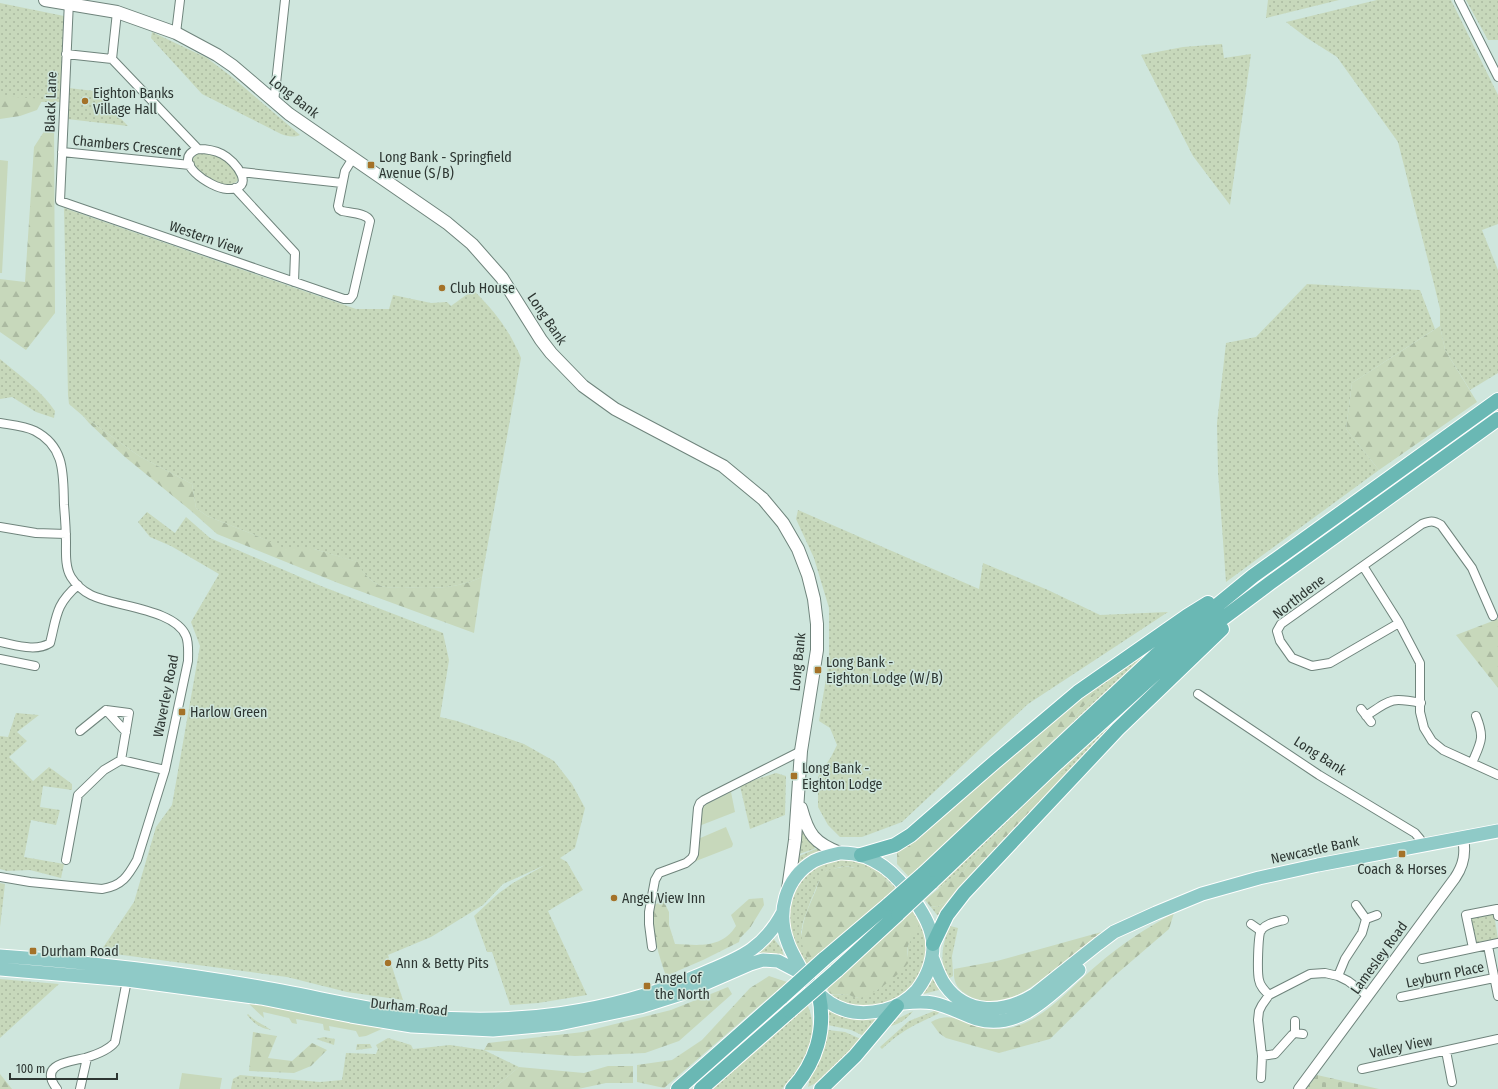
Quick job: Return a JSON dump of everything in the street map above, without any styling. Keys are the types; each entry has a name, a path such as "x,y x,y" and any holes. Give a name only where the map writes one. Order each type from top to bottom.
{"highway":[{"path":"927,879 1155,656 1253,576 1498,400"},
{"path":"682,1086 824,959 893,909 1167,663 1270,583 1498,419"},
{"path":"861,855 895,845 903,841 926,824 995,762 1078,692 1187,616 1253,576"},
{"path":"932,951 947,914 964,893 1118,729 1270,583"},
{"path":"701,1089 836,971 893,909"},
{"path":"792,1089 812,1061 818,1043 822,1019 819,995"},
{"path":"821,1089 868,1043 900,1004"}],"main road":[{"name":"Long Bank","path":"45,0 69,2 117,12 176,33 217,55 233,66 290,114 447,223 472,244 502,278 544,345 583,386 615,409 723,466 763,498 783,523 798,549 808,575 814,599 817,624 817,650 801,751 794,856 788,891"},
{"name":"Long Bank","path":"798,799 806,825 814,839 825,847 840,853"},
{"name":"Newcastle Bank","path":"932,951 943,983 958,999 986,1009 1004,1008 1022,1002 1034,995 1110,935 1156,913 1207,893 1259,878 1326,863 1498,831"},
{"path":"840,853 861,855 888,869 910,893 929,925 932,951 924,979 915,992 900,1004 875,1012 858,1013 841,1009 819,995 803,974 788,943 784,928 784,904 794,879 803,869 814,861 840,853"},
{"name":"Durham Road","path":"0,956 68,962 194,977 253,986 333,1002 418,1015 454,1018 504,1018 555,1014 610,1004 683,982 722,966 751,951 770,933 783,912"},
{"name":"Newcastle Bank","path":"900,1004 933,1003 986,1021 1006,1020 1019,1016 1040,1004 1103,950 1156,913"},
{"name":"Durham Road","path":"0,969 127,980 261,998 346,1015 412,1026 493,1030 559,1024 640,1007 681,994 750,964 764,960 778,961 803,974"}],"street":[{"path":"176,33 180,0"},
{"path":"274,102 285,0"},
{"path":"1459,0 1498,77"},
{"name":"Black Lane","path":"60,201 69,2"},
{"path":"112,59 117,12"},
{"path":"66,54 112,59 198,149"},
{"path":"242,172 243,176 241,184 235,188 226,189 210,184 199,177 190,165 188,158 193,151 198,149 207,149 221,153 242,172 342,183 345,171 352,158"},
{"name":"Chambers Crescent","path":"62,152 190,165"},
{"name":"Western View","path":"60,201 344,299 350,299 353,295 370,221 366,216 339,209 338,206 342,183"},
{"path":"235,188 295,252 294,282"},
{"name":"Waverley Road","path":"0,423 34,430 49,441 56,451 64,475 67,562 70,576 78,585 92,596 156,614 171,620 180,628 186,637 188,661 165,770 137,860 122,882 112,888 102,889 30,882 0,877"},
{"name":"Northdene","path":"1399,623 1330,663 1312,666 1292,658 1280,641 1277,631 1281,624 1422,524 1430,521 1436,521 1441,524 1472,568 1493,616"},
{"path":"0,527 36,533 66,534"},
{"path":"1363,566 1399,623 1420,663 1420,712 1424,728 1432,740 1443,750 1498,775"},
{"path":"0,642 44,648 50,643 58,609 65,597 78,585"},
{"path":"0,659 35,666"},
{"name":"Long Bank","path":"1198,694 1319,775 1412,831 1418,836 1422,845"},
{"path":"1366,716 1387,702 1393,700 1401,699 1420,703"},
{"path":"80,731 106,710 129,713 121,760"},
{"path":"106,710 126,732"},
{"path":"1472,762 1482,736 1476,716"},
{"path":"652,947 649,912 655,880 659,873 686,863 692,858 694,854 698,808 700,803 801,751"},
{"path":"66,860 78,795 104,770 121,760 165,770"},
{"name":"Lamesley Road","path":"1299,1089 1459,871 1465,852 1463,838"},
{"path":"1356,905 1366,919"},
{"path":"1472,948 1466,915 1497,909 1498,916"},
{"path":"1366,919 1377,915"},
{"path":"1338,976 1345,959 1362,933 1366,919"},
{"path":"1269,995 1262,989 1259,979 1258,939 1261,931 1271,923 1284,920"},
{"path":"1251,924 1261,931"},
{"name":"Leyburn Place","path":"1422,959 1498,943"},
{"name":"Leyburn Place","path":"1488,946 1498,996"},
{"path":"1261,1078 1262,1056 1258,1020 1259,1011 1262,1004 1269,995 1310,974 1325,973 1338,976 1348,981 1368,996"},
{"name":"Leyburn Place","path":"1401,998 1494,978"},
{"path":"57,1089 51,1081 51,1076 55,1067 63,1062 87,1058 112,1047 115,1042 127,980"},
{"path":"1262,1056 1278,1052 1289,1038 1299,1034 1295,1021"},
{"name":"Valley View","path":"1362,1069 1498,1040"},
{"name":"Valley View","path":"1446,1051 1452,1082"},
{"path":"80,1089 87,1058"}],"green space":[{"path":"1268,0 1339,0 1266,18"},
{"path":"1377,0 1451,0 1498,95 1498,224 1482,230 1498,270 1498,373 1470,390 1445,350 1440,326 1440,309 1398,142 1337,57 1307,38 1286,22"},
{"path":"1466,0 1498,0 1498,40 1488,40"},
{"path":"0,3 64,16 60,102 0,102"},
{"path":"152,32 207,58 232,77 300,135 292,137 281,134 202,94 151,38"},
{"path":"1222,44 1224,58 1251,54 1230,205 1193,156 1141,55 1183,47"},
{"path":"69,88 94,91 128,126 67,119"},
{"path":"0,96 43,99 37,110 20,116 0,119"},
{"path":"54,116 55,313 26,350 0,332 0,279 25,282 34,147"},
{"path":"197,153 210,154 228,162 233,167 238,180 233,184 221,184 207,178 192,163 193,156"},
{"path":"0,160 8,161 2,273 0,273"},
{"path":"64,208 356,309 389,309 393,295 431,303 447,302 451,306 473,290 501,321 517,348 521,358 482,577 453,586 424,588 386,587 373,582 361,570 357,562 314,549 284,549 257,536 207,516 196,508 192,484 139,456 83,416 69,404"},
{"path":"1307,284 1420,290 1435,329 1352,383 1346,429 1379,470 1226,582 1218,472 1217,423 1226,343 1256,337"},
{"path":"1440,326 1445,350 1477,402 1379,470 1346,429 1352,383"},
{"path":"0,359 43,396 55,411 54,418 36,412 12,397 0,399"},
{"path":"83,416 139,456 192,484 196,508 207,516 284,548 314,549 358,562 364,573 373,582 386,587 424,588 453,586 482,577 474,633 338,583 217,534 125,457"},
{"path":"798,510 979,589 983,563 1048,590 1100,615 1168,612 1028,704 902,822 862,837 840,837 828,825 818,807 818,777 837,745 830,728 819,721 829,660 829,608 814,558 796,519"},
{"path":"147,512 175,533 186,517 210,538 321,586 443,633 449,660 440,717 457,721 524,744 554,761 572,784 585,808 575,848 560,858 567,862 583,890 548,911 587,995 538,1003 510,1005 492,952 487,952 474,916 499,893 513,883 545,865 503,884 483,905 431,937 388,955 403,1000 347,992 287,977 100,952 134,902 156,827 172,805 200,646 191,622 219,574 171,546 150,537 138,522"},
{"path":"1498,619 1498,688 1456,635"},
{"path":"1181,628 1002,792 1007,781 1014,778 1025,768 1028,761 1041,752 1071,724 1079,711 1094,695 1069,706"},
{"path":"1160,679 940,916 937,915 930,906 937,907 945,903 977,870 1047,785 1032,802 967,866 964,871 955,875 939,888 937,886 1087,745"},
{"path":"1090,693 1094,695 1079,711 1071,724 1041,752 1028,761 1025,768 1014,778 1007,781 1002,792 957,835 909,877 897,864 897,852 1069,706"},
{"path":"16,713 39,715 17,732 27,741 9,757 33,781 49,767 72,784 72,790 43,786 40,807 60,810 56,825 31,820 24,857 64,864 61,878 30,870 7,871 0,869 0,736 8,737"},
{"path":"776,773 786,776 785,815 750,829 740,786"},
{"path":"1062,773 1065,775 1063,779 945,903 937,907 930,906 925,900 955,875 964,871 967,866 1032,802 1047,785"},
{"path":"731,792 735,812 699,826 703,806"},
{"path":"800,816 816,847 797,854"},
{"path":"726,827 733,844 732,847 696,861 698,839"},
{"path":"818,848 823,851 796,870 797,857"},
{"path":"843,859 867,863 879,871 897,887 895,889 888,881 852,867 844,866 826,871 819,881 803,922 801,932 807,958 810,962 806,966 793,942 790,928 789,917 792,897 797,887 810,872 825,863"},
{"path":"844,866 860,869 865,867 881,876 895,889 810,962 802,944 803,926 808,908 824,872"},
{"path":"0,883 5,884 0,927"},
{"path":"763,898 764,905 750,928 740,938 739,942 666,976 654,933 653,906 663,900 669,912 669,925 675,944 701,945 724,939 736,926 731,915 749,899"},
{"path":"914,910 919,924 908,947 907,958 910,960 895,977 865,997 857,998 846,994 835,995 829,993 827,987"},
{"path":"1174,913 1169,929 1112,978 1050,1039 999,1053 946,1038 939,1033 931,1022 944,1017 950,1017 980,1027 997,1029 1009,1028 1025,1023 1035,1018 1054,1004 1105,958 1143,931"},
{"path":"1492,913 1494,914 1498,939 1476,944 1470,918"},
{"path":"919,919 927,937 925,965 912,989 896,1002 868,1009 843,1004 832,997 832,995 846,994 858,998 877,990 907,958 908,946"},
{"path":"950,926 958,928 952,956 953,976 948,979 943,966 943,946"},
{"path":"1105,931 1032,987 1014,997 993,1001 978,1000 961,991 955,982 954,969 997,961"},
{"path":"773,938 782,949 784,958 736,964 757,953"},
{"path":"934,972 943,989 919,995"},
{"path":"769,976 787,982 664,1088 637,1082 637,1065 672,1060 702,1040 750,988"},
{"path":"0,979 59,984 0,1038"},
{"path":"728,987 732,994 679,1041 645,1053 575,1056 484,1050 488,1043 583,1032 671,1010"},
{"path":"249,1001 384,1028 366,1036 359,1037 356,1031 329,1026 330,1031 324,1030 323,1024 296,1019 297,1024 292,1023 289,1018 263,1012 264,1018 248,1003"},
{"path":"807,1004 813,1028 809,1050 798,1070 782,1089 711,1089"},
{"path":"827,1008 855,1018 881,1017 866,1037 851,1030 828,1025"},
{"path":"913,1011 903,1021 890,1026 899,1018"},
{"path":"934,1011 939,1012 938,1014 902,1033 882,1049 880,1047 909,1021"},
{"path":"248,1014 271,1030 263,1028 252,1021 247,1015"},
{"path":"828,1030 845,1032 863,1040 824,1079 808,1087 810,1078 822,1056"},
{"path":"253,1032 277,1036 268,1058 292,1061 312,1043 327,1050 311,1066 294,1073 249,1071"},
{"path":"324,1037 335,1039 334,1045 316,1039"},
{"path":"388,1038 411,1045 413,1049 450,1045 484,1050 519,1067 493,1089 231,1089 233,1079 240,1075 320,1082 342,1080 346,1053 376,1054 378,1049 376,1045"},
{"path":"357,1044 370,1044 372,1048 356,1050"},
{"path":"608,1066 633,1066 633,1083 606,1083 578,1089 493,1089 519,1067 584,1073"},
{"path":"182,1073 222,1078 220,1089 179,1089"},
{"path":"0,1074 12,1089 0,1089"},
{"path":"1317,1075 1379,1089 1306,1089"}],"place":[{"name":"Eighton Banks Village Hall","path":"85,101"},
{"name":"Long Bank - Springfield Avenue (S/B)","path":"371,165"},
{"name":"Club House","path":"442,288"},
{"name":"Long Bank - Eighton Lodge (W/B)","path":"818,670"},
{"name":"Harlow Green","path":"182,712"},
{"name":"Long Bank - Eighton Lodge","path":"794,776"},
{"name":"Coach & Horses","path":"1402,854"},
{"name":"Angel View Inn","path":"614,898"},
{"name":"Durham Road","path":"33,951"},
{"name":"Ann & Betty Pits","path":"388,963"},
{"name":"Angel of the North","path":"647,986"}]}
